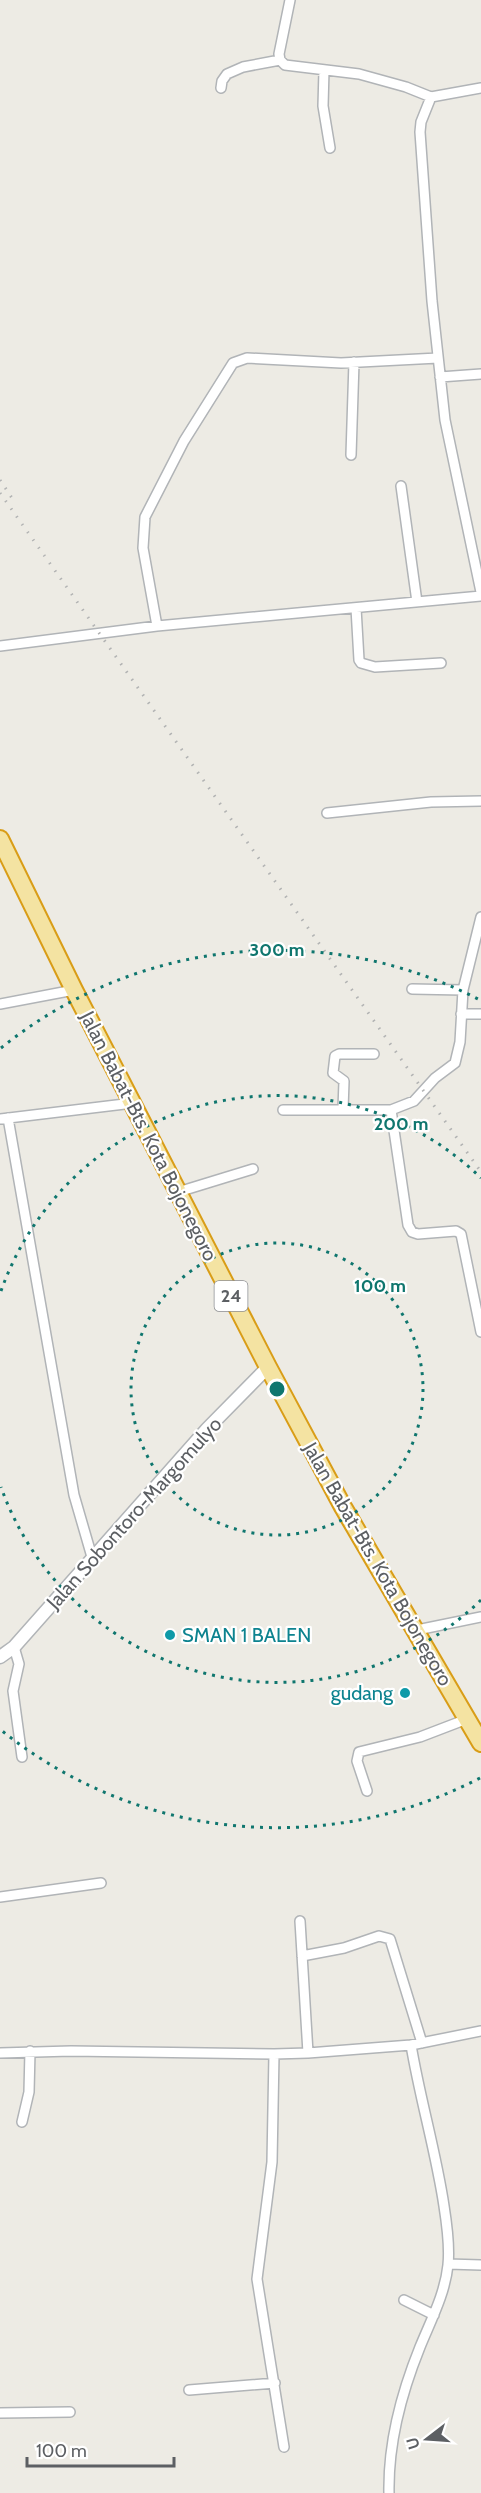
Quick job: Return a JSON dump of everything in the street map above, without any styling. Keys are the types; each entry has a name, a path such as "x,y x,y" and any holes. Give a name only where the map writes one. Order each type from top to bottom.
{"highway":[{"name":"Jalan Babat-Bts. Kota Bojonegoro","path":"0,839 74,990 268,1367 343,1507 481,1743"}],"street":[{"path":"290,0 279,54 280,60 285,65 380,79 431,97 481,88"},
{"path":"220,88 222,81 235,70 280,60"},
{"path":"324,70 323,106 330,148"},
{"path":"0,646 157,626 481,594 450,447 438,358 420,132 421,122 431,97"},
{"path":"157,626 143,548 145,517 184,441 233,363 247,358 354,362 438,358"},
{"path":"351,455 354,362"},
{"path":"440,377 481,374"},
{"path":"401,486 417,602"},
{"path":"356,608 361,663 375,667 441,663"},
{"path":"327,813 430,802 481,801"},
{"path":"283,1110 392,1110 414,1101 435,1078 456,1063 460,1042 463,990 481,917"},
{"path":"412,988 463,990"},
{"path":"0,1004 74,990"},
{"path":"461,1014 481,1014"},
{"path":"343,1109 344,1081 333,1073 335,1056 374,1053"},
{"path":"92,1557 74,1495 4,1118 132,1103"},
{"path":"392,1110 408,1225 412,1232 418,1234 456,1231 461,1234 481,1332"},
{"path":"178,1192 253,1169"},
{"name":"Jalan Sobontoro-Margomulyo","path":"0,1657 14,1647 207,1429 268,1367"},
{"path":"417,1630 481,1617"},
{"path":"14,1647 19,1664 13,1691 22,1757"},
{"path":"367,1791 357,1761 359,1752 420,1737 467,1719"},
{"path":"0,1897 101,1883"},
{"path":"300,1921 308,2053"},
{"path":"302,1956 344,1948 379,1936 390,1939 422,2043"},
{"path":"0,2053 30,2051 308,2053 411,2045 481,2031"},
{"path":"389,2493 390,2458 398,2413 434,2315 448,2264 447,2222 442,2191 411,2045"},
{"path":"22,2122 29,2084 30,2051"},
{"path":"273,2054 272,2162 256,2279 284,2446"},
{"path":"448,2264 481,2265"},
{"path":"404,2300 434,2315"},
{"path":"189,2390 274,2383"},
{"path":"0,2413 70,2412"}],"railway":[{"path":"0,480 12,498"},
{"path":"0,493 481,1172"}],"place":[{"name":"SMAN 1 BALEN","path":"170,1635"},
{"name":"gudang","path":"405,1693"}]}
